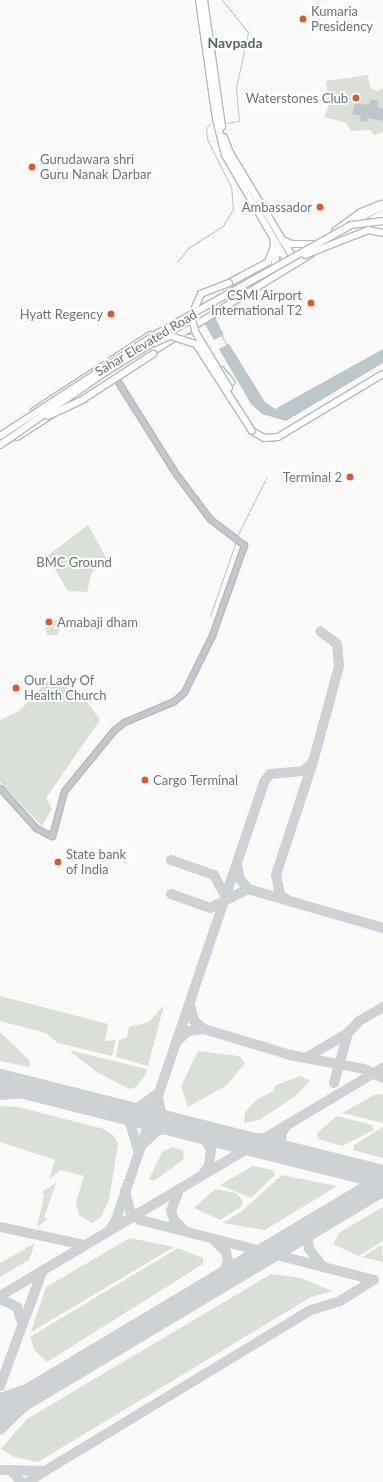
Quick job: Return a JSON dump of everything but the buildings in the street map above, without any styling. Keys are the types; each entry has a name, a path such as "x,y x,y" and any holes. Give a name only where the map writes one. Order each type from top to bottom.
{"main road":[{"path":"200,0 216,119 225,155 278,246 293,258"},
{"path":"204,0 220,119 229,151 293,258"},
{"path":"335,232 372,206 382,208"},
{"path":"0,446 290,266 293,258 313,244 382,208"},
{"path":"0,436 106,362 173,322 200,310 274,266 293,258 382,208"},
{"name":"Sahar Elevated Road","path":"0,436 158,333 351,225 383,221"},
{"path":"293,258 325,249 368,230 383,233"},
{"path":"231,395 228,383 196,333 191,316 201,294 229,283 268,262 274,246 271,234"},
{"path":"282,240 292,244 313,244"},
{"path":"274,266 278,246"},
{"name":"Sahar Elevated Road","path":"0,446 107,371 147,346 171,336 196,344 231,395 252,431 264,438 278,437 383,374"},
{"path":"33,424 82,400 153,354 181,339 197,339 231,382"}],"street":[{"path":"0,788 36,828 52,836 64,791 114,730 124,722 174,701 184,692 212,636 244,545 210,519 176,474 106,362"}],"green space":[{"name":"Waterstones Club","path":"368,75 370,88 377,91 383,88 383,132 374,135 370,130 351,131 346,123 324,117 329,106 326,81"},
{"name":"BMC Ground","path":"88,525 107,559 92,572 87,592 68,591 47,556"},
{"path":"52,620 61,620 58,635 47,635 45,624 52,624"},
{"path":"48,681 80,692 100,720 46,798 52,809 42,826 0,782 0,720 19,711"},
{"path":"0,996 108,1024 105,1041 116,1040 112,1056 58,1043 46,1033 0,1021"},
{"path":"164,1005 148,1066 116,1057 119,1040 127,1037 129,1027 149,1022"},
{"path":"0,1032 29,1060 30,1067 0,1061"},
{"path":"69,1050 147,1069 146,1074 136,1087 129,1089 95,1071"},
{"path":"198,1051 239,1056 245,1063 227,1085 188,1107 181,1086"},
{"path":"301,1076 310,1081 294,1097 259,1120 244,1123 245,1112 256,1100 273,1091 276,1085"},
{"path":"383,1094 383,1123 342,1113 374,1095"},
{"path":"0,1106 18,1107 104,1129 113,1135 118,1144 109,1200 101,1217 92,1223 79,1215 76,1202 84,1176 61,1170 49,1179 55,1160 0,1142"},
{"path":"337,1116 372,1125 374,1130 342,1146 318,1139 317,1133"},
{"path":"383,1127 383,1158 353,1150 354,1145"},
{"path":"172,1147 183,1150 184,1159 154,1181 149,1179 162,1152"},
{"path":"253,1166 273,1170 275,1175 251,1198 220,1185"},
{"path":"282,1175 337,1186 265,1230 223,1223 242,1211"},
{"path":"56,1183 44,1218 48,1219 37,1227 44,1196 42,1192"},
{"path":"215,1189 236,1193 243,1201 242,1206 220,1220 194,1208"},
{"path":"383,1207 383,1241 359,1256 333,1244 340,1232"},
{"path":"130,1238 174,1247 31,1332 46,1287"},
{"path":"35,1243 29,1260 0,1277 0,1263"},
{"path":"382,1245 383,1262 362,1257"},
{"path":"178,1248 203,1258 203,1264 47,1362 35,1351 30,1337"},
{"path":"271,1274 301,1278 332,1291 311,1297 38,1462 14,1457 1,1449 27,1419"}],"shaded area":[{"name":"Waterstones Club","path":"371,99 379,101 377,107 383,109 383,121 368,118 367,122 360,121 361,116 352,114 355,103 369,105"},
{"path":"214,315 224,335 214,340 203,321"},
{"path":"229,344 265,402 275,409 383,349 383,363 286,421 262,414 251,404 219,349"}],"waterway":[{"path":"222,0 248,32 236,88 239,121 227,123"},
{"path":"177,262 188,248 223,226 233,209 231,187 207,139 206,128 210,124"},
{"path":"222,336 227,346"},
{"path":"237,536 266,478"},
{"path":"210,616 236,541"}],"taxiway":[{"path":"289,901 280,895 276,875 313,762 339,666 337,644 320,631"},
{"path":"108,1232 116,1220 264,782 270,774 303,771 313,762"},
{"path":"171,860 214,875 225,896"},
{"path":"237,865 240,879 248,889 383,928"},
{"path":"171,894 210,908 248,889"},
{"path":"190,1005 194,1021 204,1029"},
{"path":"334,1083 348,1033 359,1021 383,1007"},
{"path":"177,1041 188,1031 204,1029 290,1055 364,1069 383,1078"},
{"path":"309,1056 348,1033"},
{"path":"0,1296 383,1068"},
{"path":"0,1095 44,1092"},
{"path":"114,1110 135,1110 157,1094"},
{"path":"158,1098 162,1116 177,1125"},
{"path":"116,1111 130,1123 138,1150"},
{"path":"143,1144 157,1131 177,1125"},
{"path":"287,1125 281,1134 281,1145 295,1155"},
{"path":"194,1130 202,1134 211,1149 209,1166 203,1174"},
{"path":"233,1140 261,1138"},
{"path":"179,1190 171,1211 174,1220 185,1231"},
{"path":"0,1470 45,1471 311,1310 340,1301 374,1280 140,1220 130,1211 125,1191"},
{"path":"321,1221 308,1238 309,1249 323,1267"},
{"path":"0,1227 85,1245"},
{"path":"260,1249 292,1239"},
{"path":"214,1240 226,1252 228,1261 220,1282"},
{"path":"254,1262 273,1255"},
{"path":"0,1386 42,1272"},
{"path":"0,1299 17,1307 22,1322"},
{"path":"0,1430 32,1399 63,1375"},
{"path":"0,1398 47,1382"},
{"path":"11,1470 21,1482"},
{"path":"28,1482 45,1471"}],"runway":[{"path":"0,1081 383,1177"},
{"path":"0,1413 383,1184"}],"place":[{"name":"Kumaria Presidency","path":"303,19"},
{"name":"Waterstones Club","path":"356,98"},
{"name":"Gurudawara shri Guru Nanak Darbar","path":"32,167"},
{"name":"Ambassador","path":"320,207"},
{"name":"CSMI Airport International T2","path":"311,303"},
{"name":"Hyatt Regency","path":"111,314"},
{"name":"Terminal 2","path":"350,477"},
{"name":"Amabaji dham","path":"49,622"},
{"name":"Our Lady Of Health Church","path":"16,688"},
{"name":"Cargo Terminal","path":"145,780"},
{"name":"State bank of India","path":"58,862"}],"district":[{"name":"Navpada","path":"235,43"}]}
